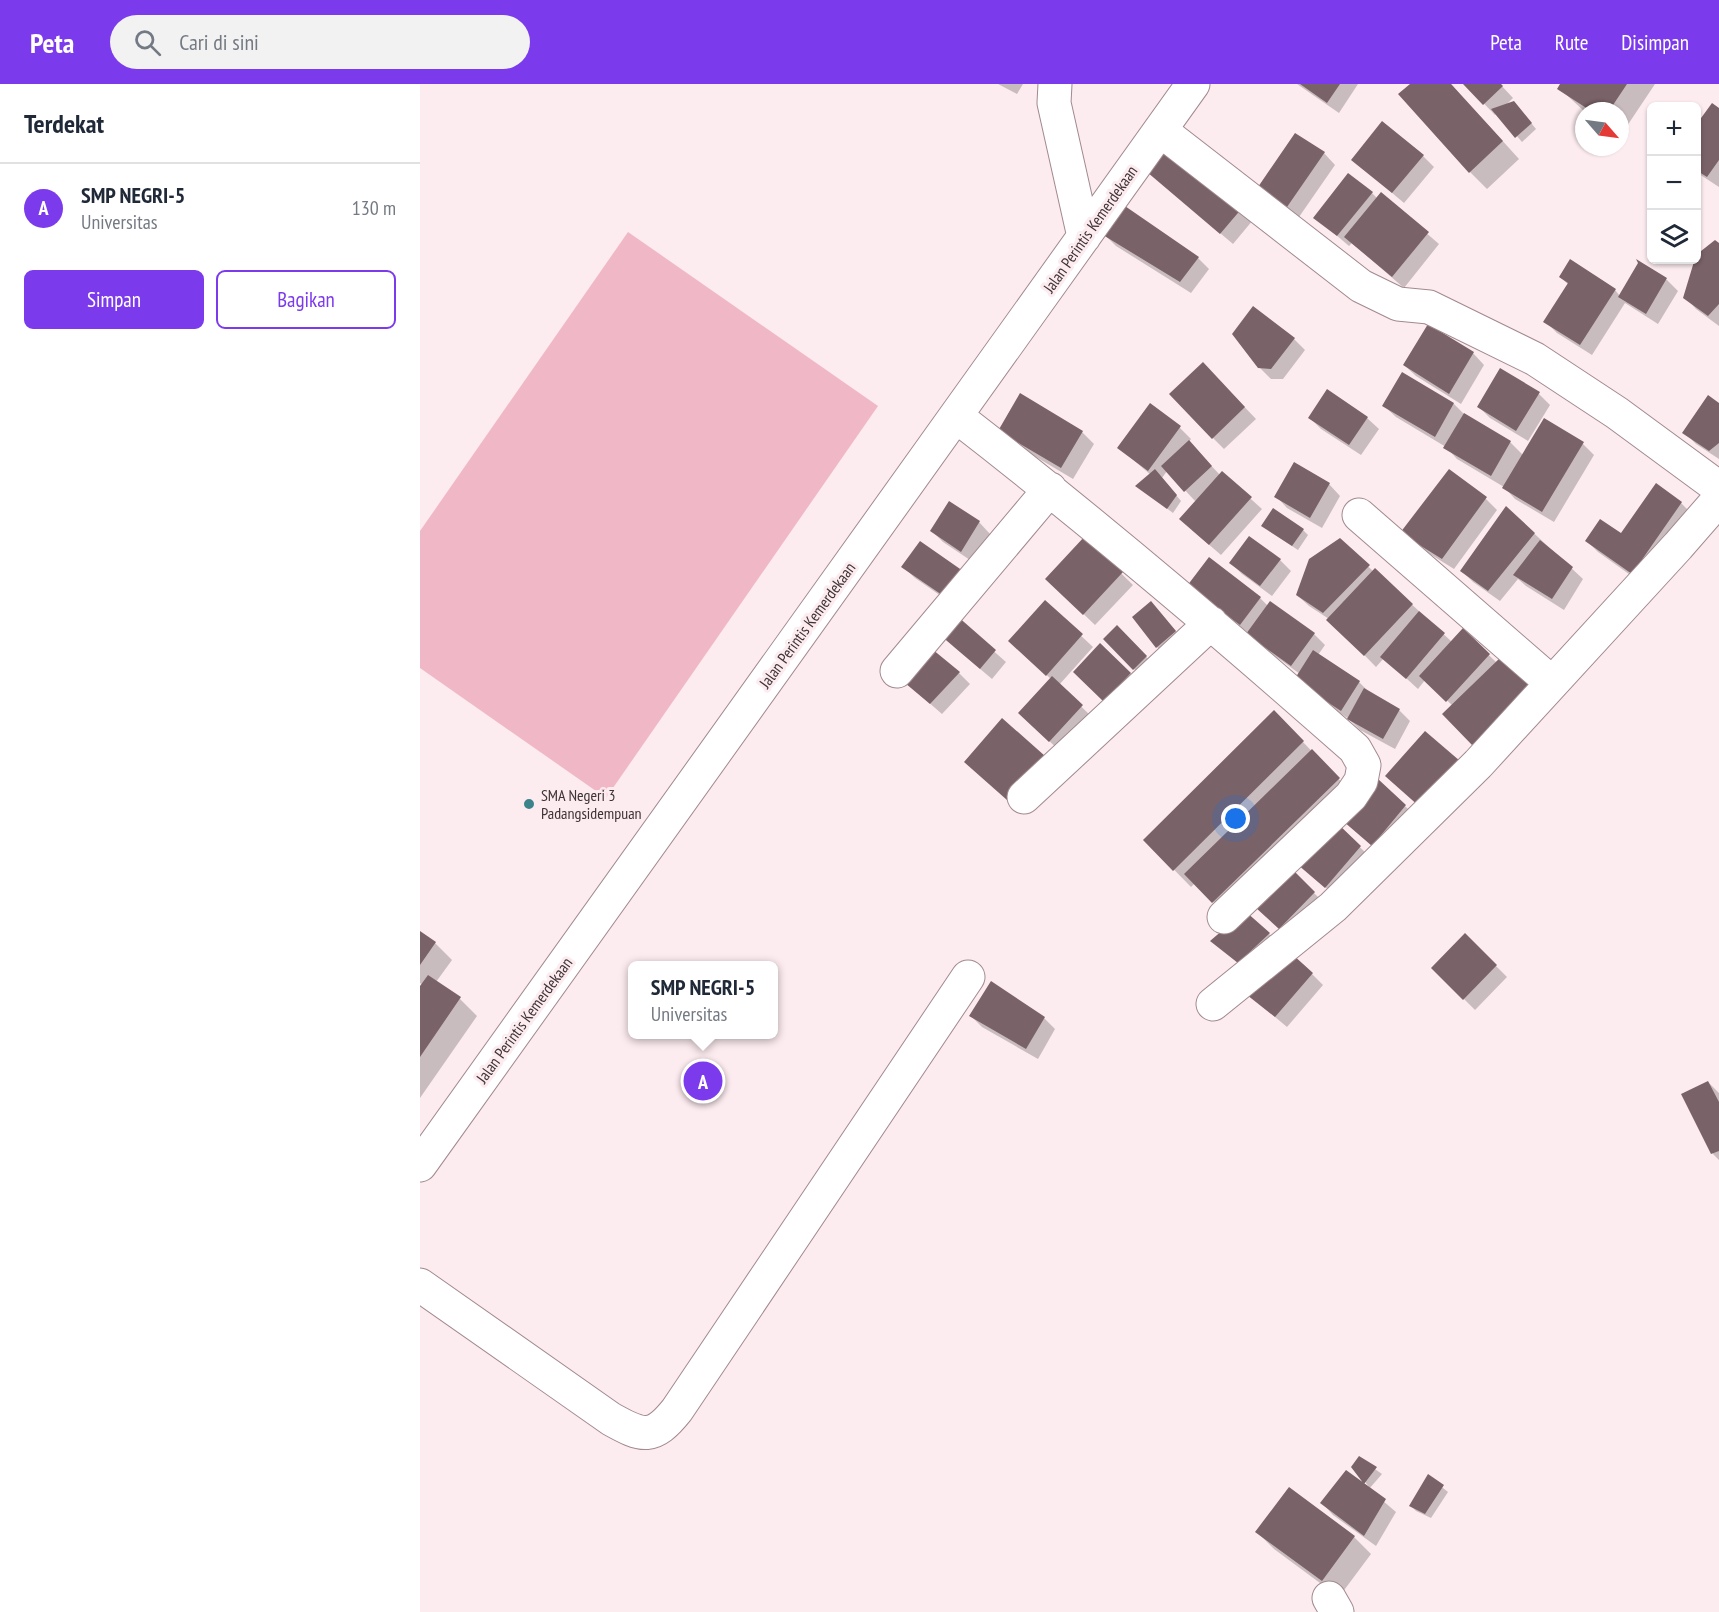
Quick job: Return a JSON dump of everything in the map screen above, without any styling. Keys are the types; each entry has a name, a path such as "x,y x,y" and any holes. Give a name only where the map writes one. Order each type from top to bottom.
{"street":[{"path":"1055,84 1054,103 1084,237"},
{"name":"Jalan Perintis Kemerdekaan","path":"420,1165 1193,84"},
{"path":"1161,130 1361,286 1398,304 1429,307 1535,359 1617,413 1719,488"},
{"path":"956,416 1050,489 1211,623 1355,749 1364,765 1361,782 1351,796 1224,917"},
{"path":"897,671 1050,489"},
{"path":"1213,1004 1333,907 1478,764 1719,499"},
{"path":"1359,515 1552,683"},
{"path":"1023,797 1211,623"},
{"path":"420,1285 621,1425 631,1430 648,1433 663,1427 968,977"}],"shaded area":[{"name":"SMA Negeri 3 Padangsidempuan","path":"628,232 878,406 606,798 420,668 420,531"}],"building":[{"path":"1300,84 1340,84 1327,103"},
{"path":"1410,84 1451,84 1503,141 1469,173 1398,94"},
{"path":"1463,84 1501,84 1503,86 1483,105"},
{"path":"1560,84 1627,84 1615,102 1577,102 1557,89"},
{"path":"1514,101 1532,123 1515,138 1491,109"},
{"path":"1712,103 1719,108 1719,160 1707,177 1701,173 1701,118"},
{"path":"1382,121 1424,155 1392,193 1351,160"},
{"path":"1295,133 1325,152 1287,207 1258,187"},
{"path":"1170,146 1243,207 1220,234 1147,172"},
{"path":"1348,173 1373,192 1337,236 1313,218"},
{"path":"1381,192 1429,232 1392,277 1344,237"},
{"path":"1122,204 1199,257 1180,282 1103,235"},
{"path":"1715,240 1719,243 1719,304 1708,316 1683,298 1693,264 1701,264 1701,251"},
{"path":"1570,259 1616,289 1580,345 1543,322 1568,283 1559,277"},
{"path":"1636,259 1667,278 1646,314 1618,297 1638,263"},
{"path":"1253,306 1295,338 1271,369 1258,368 1232,334"},
{"path":"1428,324 1474,352 1449,394 1403,365"},
{"path":"1203,362 1245,407 1212,439 1169,394"},
{"path":"1500,368 1540,392 1516,431 1477,407"},
{"path":"1402,372 1454,403 1435,437 1382,406"},
{"path":"1327,389 1368,417 1349,445 1308,418"},
{"path":"1020,393 1083,431 1061,468 998,431"},
{"path":"1708,395 1719,403 1719,443 1709,451 1682,433"},
{"path":"1150,403 1181,426 1148,471 1117,448"},
{"path":"1464,413 1511,441 1491,476 1443,448"},
{"path":"1544,418 1584,442 1542,512 1502,488"},
{"path":"1189,440 1212,466 1184,492 1161,466"},
{"path":"1294,462 1330,483 1310,518 1274,497"},
{"path":"1155,469 1177,495 1167,509 1135,486"},
{"path":"1449,469 1487,497 1442,559 1400,533"},
{"path":"1222,471 1252,497 1209,545 1179,519"},
{"path":"1656,483 1682,502 1632,574 1585,541 1600,519 1621,533"},
{"path":"949,501 980,521 961,552 930,531"},
{"path":"1506,506 1535,533 1488,591 1460,571"},
{"path":"1273,508 1304,529 1292,546 1261,526"},
{"path":"1085,536 1123,572 1083,615 1045,579"},
{"path":"1249,536 1281,559 1260,586 1229,563"},
{"path":"1340,538 1370,565 1323,613 1296,595 1309,559"},
{"path":"1540,540 1573,567 1552,599 1513,575"},
{"path":"920,541 963,571 945,597 901,567"},
{"path":"1209,557 1261,597 1240,625 1187,586"},
{"path":"1375,568 1413,604 1364,656 1326,620"},
{"path":"1045,600 1083,634 1046,676 1008,641"},
{"path":"1151,601 1176,631 1156,648 1132,617"},
{"path":"1270,601 1315,633 1291,666 1246,634"},
{"path":"1419,611 1445,633 1406,679 1380,657"},
{"path":"956,615 996,650 980,669 940,635"},
{"path":"1117,625 1147,656 1133,670 1103,639"},
{"path":"1463,628 1490,654 1446,702 1419,676"},
{"path":"1100,643 1131,673 1104,702 1073,672"},
{"path":"932,649 960,672 930,704 905,683"},
{"path":"1313,650 1360,681 1341,711 1294,680"},
{"path":"1502,656 1532,687 1472,745 1442,714"},
{"path":"1052,676 1083,705 1049,742 1018,713"},
{"path":"1364,688 1400,709 1383,739 1347,719"},
{"path":"1274,710 1304,741 1173,871 1143,840"},
{"path":"1002,718 1045,756 1007,800 964,762"},
{"path":"1425,731 1460,761 1420,807 1385,776"},
{"path":"1312,749 1340,778 1212,903 1184,874"},
{"path":"1378,779 1406,805 1372,846 1343,821"},
{"path":"1336,822 1361,846 1325,888 1297,864"},
{"path":"1292,869 1315,892 1279,929 1255,907"},
{"path":"1245,911 1270,933 1238,963 1210,941"},
{"path":"420,931 436,942 420,965"},
{"path":"1465,933 1497,965 1463,1000 1431,968"},
{"path":"1292,954 1313,973 1275,1017 1242,991"},
{"path":"428,975 461,997 420,1057 420,986"},
{"path":"991,981 1045,1017 1026,1049 969,1016"},
{"path":"1708,1081 1719,1102 1719,1151 1711,1154 1681,1094"},
{"path":"1359,1456 1377,1467 1364,1484 1351,1467"},
{"path":"1346,1470 1386,1499 1364,1536 1320,1503"},
{"path":"1428,1474 1444,1485 1425,1514 1409,1506"},
{"path":"1289,1487 1355,1536 1322,1581 1255,1532"}],"place":[{"name":"SMA Negeri 3 Padangsidempuan","path":"529,804"},
{"name":"SMP NEGRI-5","path":"703,1081"}]}
